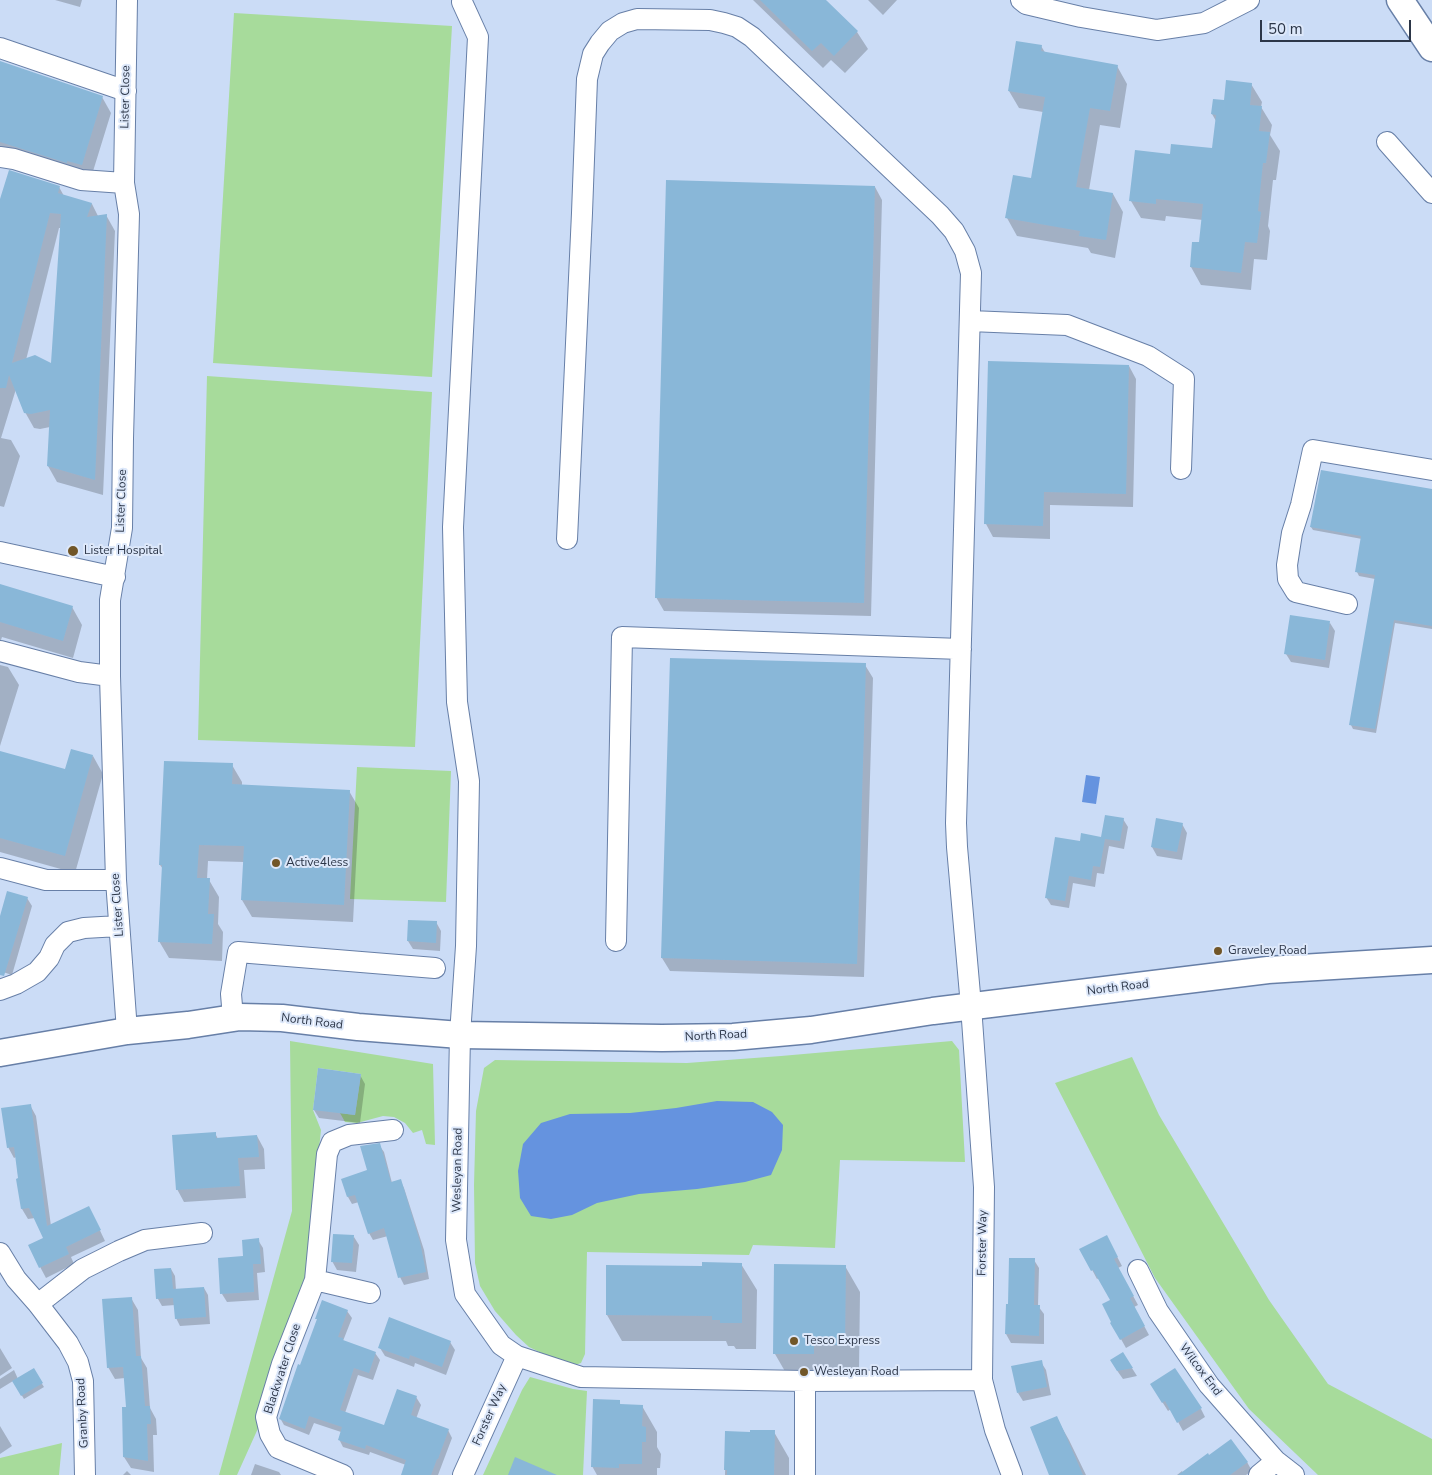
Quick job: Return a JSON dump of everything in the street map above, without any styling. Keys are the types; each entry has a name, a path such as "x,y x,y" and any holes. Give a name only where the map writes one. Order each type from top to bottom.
{"main road":[{"path":"1400,0 1432,48"},
{"name":"North Road","path":"0,1053 127,1031 233,1018 282,1018 358,1027 460,1035 662,1038 733,1036 811,1030 915,1013 1268,970 1432,960"}],"street":[{"name":"Lister Close","path":"127,0 124,183 129,214 122,528 110,600 110,676 116,880 127,1031"},
{"path":"1021,0 1026,4 1081,17 1157,30 1204,23 1223,6 1249,0"},
{"name":"Wesleyan Road","path":"462,2 478,37 453,527 457,702 469,782 466,946 460,1035 456,1240 465,1294 501,1345 517,1356 581,1377 805,1381 982,1380"},
{"name":"Forster Way","path":"567,540 587,78 593,54 610,31 623,23 637,19 710,20 738,27 752,37 940,215 965,251 971,273 956,847 971,1006 984,1187 982,1380 995,1430 1012,1475"},
{"path":"0,48 126,91"},
{"path":"1387,142 1432,193"},
{"path":"0,157 81,180 124,183"},
{"path":"970,321 1067,325 1148,356 1184,379 1181,469"},
{"path":"1347,604 1296,592 1288,579 1287,565 1292,533 1301,505 1313,450 1432,470"},
{"path":"0,552 115,577"},
{"path":"616,942 622,637 961,649"},
{"path":"0,651 79,672 110,676"},
{"path":"0,868 46,880 116,880"},
{"path":"0,990 16,984 37,972 55,945 68,932 84,928 119,926"},
{"path":"233,1018 231,994 238,952 435,968"},
{"name":"Blackwater Close","path":"343,1475 278,1448 270,1434 266,1418 282,1364 315,1280 327,1154 332,1142 349,1135 393,1130"},
{"path":"38,1304 84,1269 145,1240 202,1233"},
{"name":"Granby Road","path":"0,1253 16,1280 38,1304 68,1343 78,1362 83,1380 85,1475"},
{"name":"Wilcox End","path":"1138,1270 1158,1312 1209,1384 1276,1461 1294,1475"},
{"path":"315,1280 370,1293"},
{"name":"Forster Way","path":"463,1475 517,1356"},
{"path":"805,1381 805,1475"},
{"path":"1259,1475 1276,1461"}],"green space":[{"path":"234,13 452,26 432,377 213,363"},
{"path":"207,376 432,392 415,747 198,740"},
{"path":"357,767 451,771 446,902 350,899"},
{"path":"290,1041 433,1064 435,1145 426,1144 422,1130 413,1133 405,1123 394,1117 383,1116 357,1123 345,1122 340,1113 355,1115 361,1074 318,1068 313,1110 321,1130 306,1273 260,1424 237,1475 219,1475 292,1211"},
{"path":"952,1041 959,1050 965,1162 840,1160 835,1248 753,1245 749,1255 587,1252 585,1354 581,1363 575,1365 552,1358 529,1347 495,1311 480,1286 475,1263 474,1185 476,1111 484,1068 495,1060 687,1063"},
{"path":"1132,1057 1159,1115 1269,1300 1328,1384 1432,1439 1432,1475 1318,1475 1249,1409 1155,1278 1055,1083"},
{"path":"530,1377 587,1391 583,1475 483,1475 522,1390"},
{"path":"62,1443 59,1475 0,1475 0,1458"}],"water":[{"path":"1086,775 1100,777 1096,804 1082,802"},
{"path":"717,1101 753,1102 772,1112 783,1125 782,1150 771,1175 745,1182 697,1189 639,1194 597,1203 572,1215 551,1219 531,1216 520,1198 518,1171 523,1144 541,1123 570,1114 630,1113"}],"building":[{"path":"760,0 826,0 858,31 834,56 821,43 812,51"},
{"path":"1016,41 1042,45 1041,51 1118,65 1110,111 1090,108 1076,187 1113,193 1106,240 1079,236 1080,231 1005,218 1013,175 1031,178 1045,97 1008,91"},
{"path":"0,61 103,96 82,165 67,161 67,163 0,142"},
{"path":"1226,80 1252,83 1250,105 1262,106 1259,131 1270,132 1266,163 1263,163 1258,211 1261,212 1257,243 1245,242 1241,273 1190,267 1192,242 1199,242 1203,204 1156,199 1156,204 1129,201 1135,150 1170,154 1171,144 1212,148 1216,115 1211,114 1213,99 1224,100"},
{"path":"9,170 60,186 58,193 92,203 87,217 107,214 95,480 47,466 50,410 31,414 24,413 9,375 6,388 0,388 0,199","holes":["50,213 61,214 51,363 35,355 12,363"]},
{"path":"666,180 875,186 864,603 655,598"},
{"path":"988,361 1129,365 1126,494 1044,492 1043,526 984,524"},
{"path":"1321,470 1432,489 1432,626 1394,620 1375,729 1349,725 1375,575 1355,572 1361,536 1310,527"},
{"path":"0,584 73,606 63,641 0,622"},
{"path":"1290,615 1330,621 1325,660 1284,654"},
{"path":"670,658 866,663 857,964 661,958"},
{"path":"71,749 93,755 65,856 0,838 0,751 65,769"},
{"path":"164,761 233,763 232,784 350,790 344,905 241,900 244,846 199,845 197,878 210,878 208,914 214,914 212,944 158,942 162,865 159,865"},
{"path":"1105,815 1124,818 1120,841 1105,839 1100,867 1093,866 1091,880 1069,876 1065,901 1045,898 1055,837 1080,841 1081,833 1101,837"},
{"path":"1156,818 1183,823 1177,852 1151,847"},
{"path":"7,891 28,897 4,976 0,975 0,916"},
{"path":"408,920 437,921 436,943 407,941"},
{"path":"318,1068 361,1074 355,1115 313,1110"},
{"path":"31,1104 47,1226 89,1206 101,1230 66,1247 69,1254 39,1268 28,1245 43,1238 29,1208 21,1209 16,1179 18,1178 14,1147 7,1148 1,1108"},
{"path":"216,1132 216,1138 257,1135 259,1157 238,1158 240,1186 176,1190 172,1135"},
{"path":"380,1143 391,1182 401,1179 420,1242 426,1272 398,1278 384,1228 368,1234 355,1195 347,1197 341,1179 367,1170 360,1146"},
{"path":"333,1234 354,1235 352,1263 331,1262"},
{"path":"1107,1235 1118,1257 1114,1259 1134,1296 1130,1298 1145,1326 1120,1340 1102,1304 1110,1300 1079,1249"},
{"path":"259,1238 261,1264 253,1264 254,1292 220,1294 218,1258 243,1256 242,1240"},
{"path":"1009,1258 1035,1258 1034,1305 1040,1305 1039,1336 1005,1334"},
{"path":"702,1262 742,1263 742,1323 720,1323 720,1320 712,1320 712,1316 606,1315 606,1265 702,1266"},
{"path":"774,1264 846,1265 845,1345 814,1345 814,1354 773,1354"},
{"path":"171,1268 173,1289 204,1287 206,1317 175,1319 173,1298 156,1299 154,1269"},
{"path":"132,1297 136,1356 141,1356 145,1406 150,1406 151,1424 147,1424 148,1461 123,1457 122,1407 126,1407 123,1367 107,1368 102,1299"},
{"path":"322,1300 348,1310 338,1337 376,1352 369,1373 354,1368 340,1410 384,1425 397,1389 417,1396 411,1415 449,1429 431,1475 401,1475 406,1460 366,1445 365,1449 338,1440 342,1427 309,1416 305,1429 279,1419 298,1364 300,1365 317,1319 315,1319"},
{"path":"389,1317 451,1341 442,1367 410,1355 409,1359 378,1348"},
{"path":"1123,1352 1133,1368 1117,1371 1110,1360"},
{"path":"1042,1360 1047,1387 1017,1393 1011,1366"},
{"path":"34,1368 43,1383 21,1396 12,1381"},
{"path":"1175,1368 1202,1408 1177,1423 1165,1401 1162,1403 1150,1384"},
{"path":"593,1399 620,1400 620,1404 643,1405 642,1426 646,1427 646,1442 642,1442 642,1464 619,1464 619,1468 591,1467"},
{"path":"1057,1416 1083,1475 1049,1475 1030,1427"},
{"path":"750,1430 775,1430 774,1475 727,1475 727,1470 724,1470 725,1431 750,1432"},
{"path":"1231,1439 1248,1462 1230,1475 1178,1475 1208,1453 1209,1455"},
{"path":"515,1457 557,1475 508,1475"}],"place":[{"name":"Lister Hospital","path":"73,551"},
{"name":"Active4less","path":"276,863"},
{"name":"Graveley Road","path":"1218,951"},
{"name":"Tesco Express","path":"794,1341"},
{"name":"Wesleyan Road","path":"804,1372"}]}
